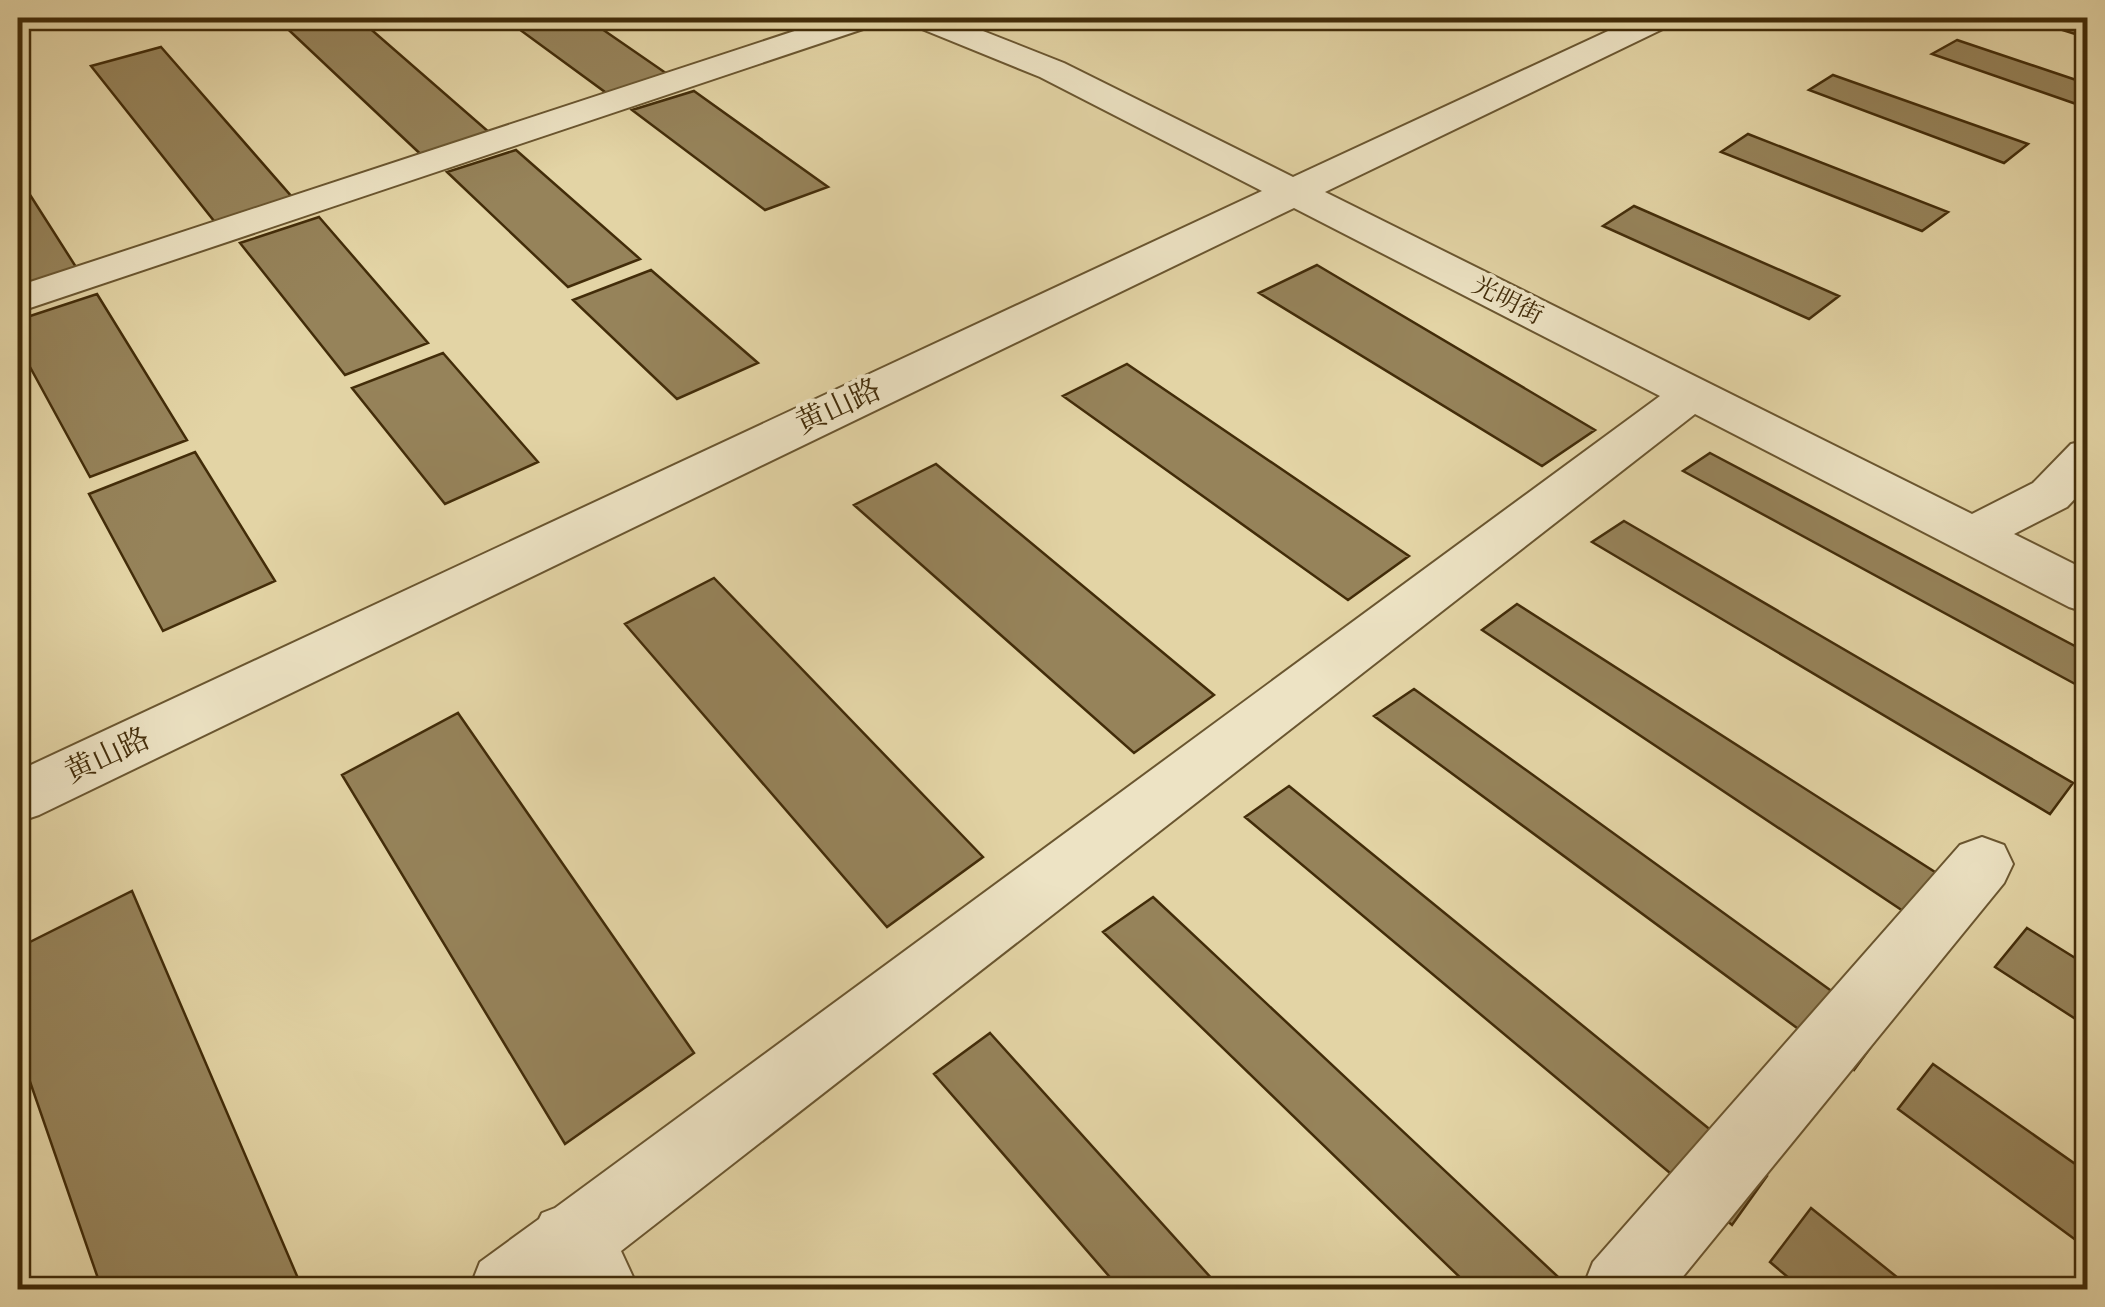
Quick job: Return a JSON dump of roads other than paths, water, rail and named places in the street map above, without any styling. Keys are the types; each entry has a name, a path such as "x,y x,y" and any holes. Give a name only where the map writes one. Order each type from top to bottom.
{"street":[{"path":"18,300 864,18"},
{"name":"光明街","path":"922,18 1052,70 2088,594"},
{"name":"黄山路","path":"18,798 1660,18"},
{"path":"508,1290 585,1265 1692,394"},
{"path":"1971,535 2050,495 2088,455"},
{"path":"1621,1290 1982,864"}]}
